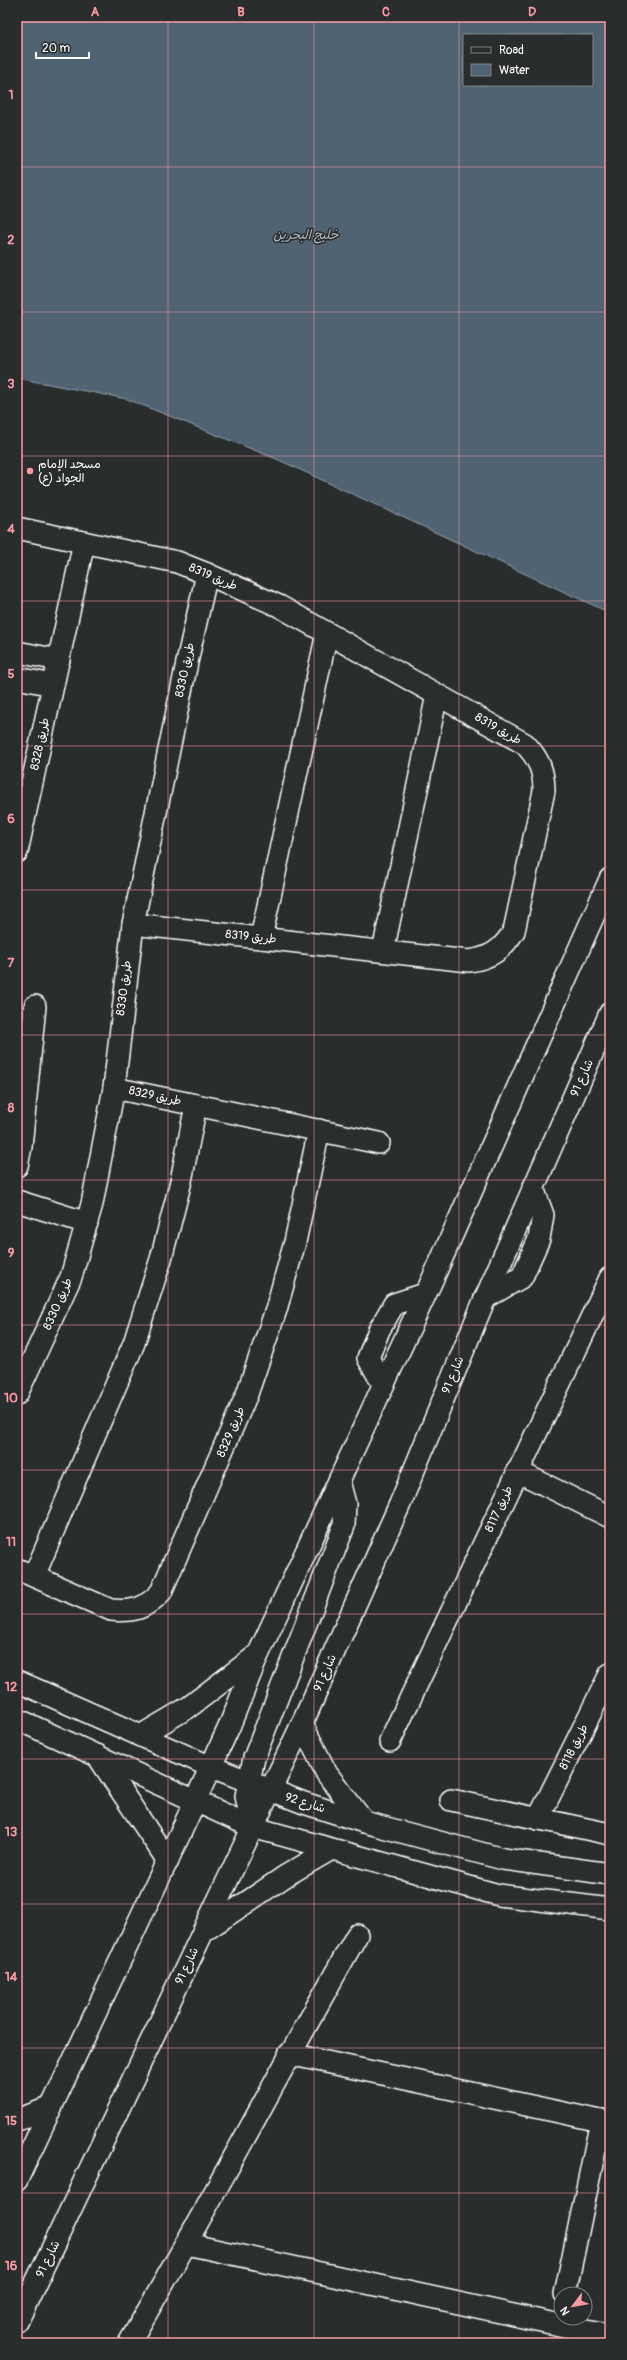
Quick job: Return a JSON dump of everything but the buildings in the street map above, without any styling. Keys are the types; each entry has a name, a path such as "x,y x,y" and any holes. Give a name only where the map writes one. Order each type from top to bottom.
{"street":[{"name":"طريق 8319","path":"17,528 177,562 279,606 525,744 536,755 544,773 544,791 514,932 506,945 495,954 483,960 469,961 133,924"},
{"name":"طريق 8328","path":"17,852 22,802 53,685 84,542"},
{"name":"طريق 8330","path":"17,1394 71,1277 87,1223 114,1088 133,924 188,654 207,574"},
{"path":"261,938 327,633"},
{"path":"17,652 58,660"},
{"path":"17,678 53,685"},
{"path":"383,951 437,695"},
{"path":"17,2180 168,1861 209,1766 229,1727 258,1655 425,1294 610,879"},
{"path":"17,1166 21,1147 35,1006"},
{"name":"شارع 91","path":"17,2322 302,1724 400,1504 485,1298 610,1013"},
{"name":"طريق 8329","path":"114,1088 379,1143"},
{"name":"طريق 8329","path":"196,1105 181,1181 162,1259 134,1343 25,1572 111,1610 128,1612 141,1608 152,1602 161,1592 247,1394 276,1310 294,1242 319,1130"},
{"path":"17,1201 87,1223"},
{"name":"طريق 8117","path":"390,1741 610,1278"},
{"path":"517,1471 610,1517"},
{"path":"252,1827 246,1796 247,1782 254,1758 344,1526 345,1504 339,1481"},
{"path":"140,1736 189,1707 258,1655"},
{"name":"طريق 8118","path":"538,1819 610,1674"},
{"name":"شارع 92","path":"17,1680 140,1736 247,1782 364,1822 503,1859 610,1874"},
{"path":"17,1719 252,1827 330,1850 499,1894 610,1909"},
{"path":"302,1724 327,1774 364,1822"},
{"path":"97,1755 168,1861"},
{"path":"450,1800 610,1834"},
{"path":"203,1931 287,1875 330,1850"},
{"path":"129,2343 187,2244 289,2054 357,1935"},
{"path":"289,2054 605,2122 567,2286"},
{"path":"17,2120 51,2107"},
{"path":"187,2244 553,2320"},
{"path":"575,2326 610,2336"}],"water":[{"name":"خليج البحرين","path":"17,17 610,17 610,613 279,460 127,399 17,378"}],"place":[{"name":"مسجد الإمام الجواد (ع)","path":"30,471"}]}
